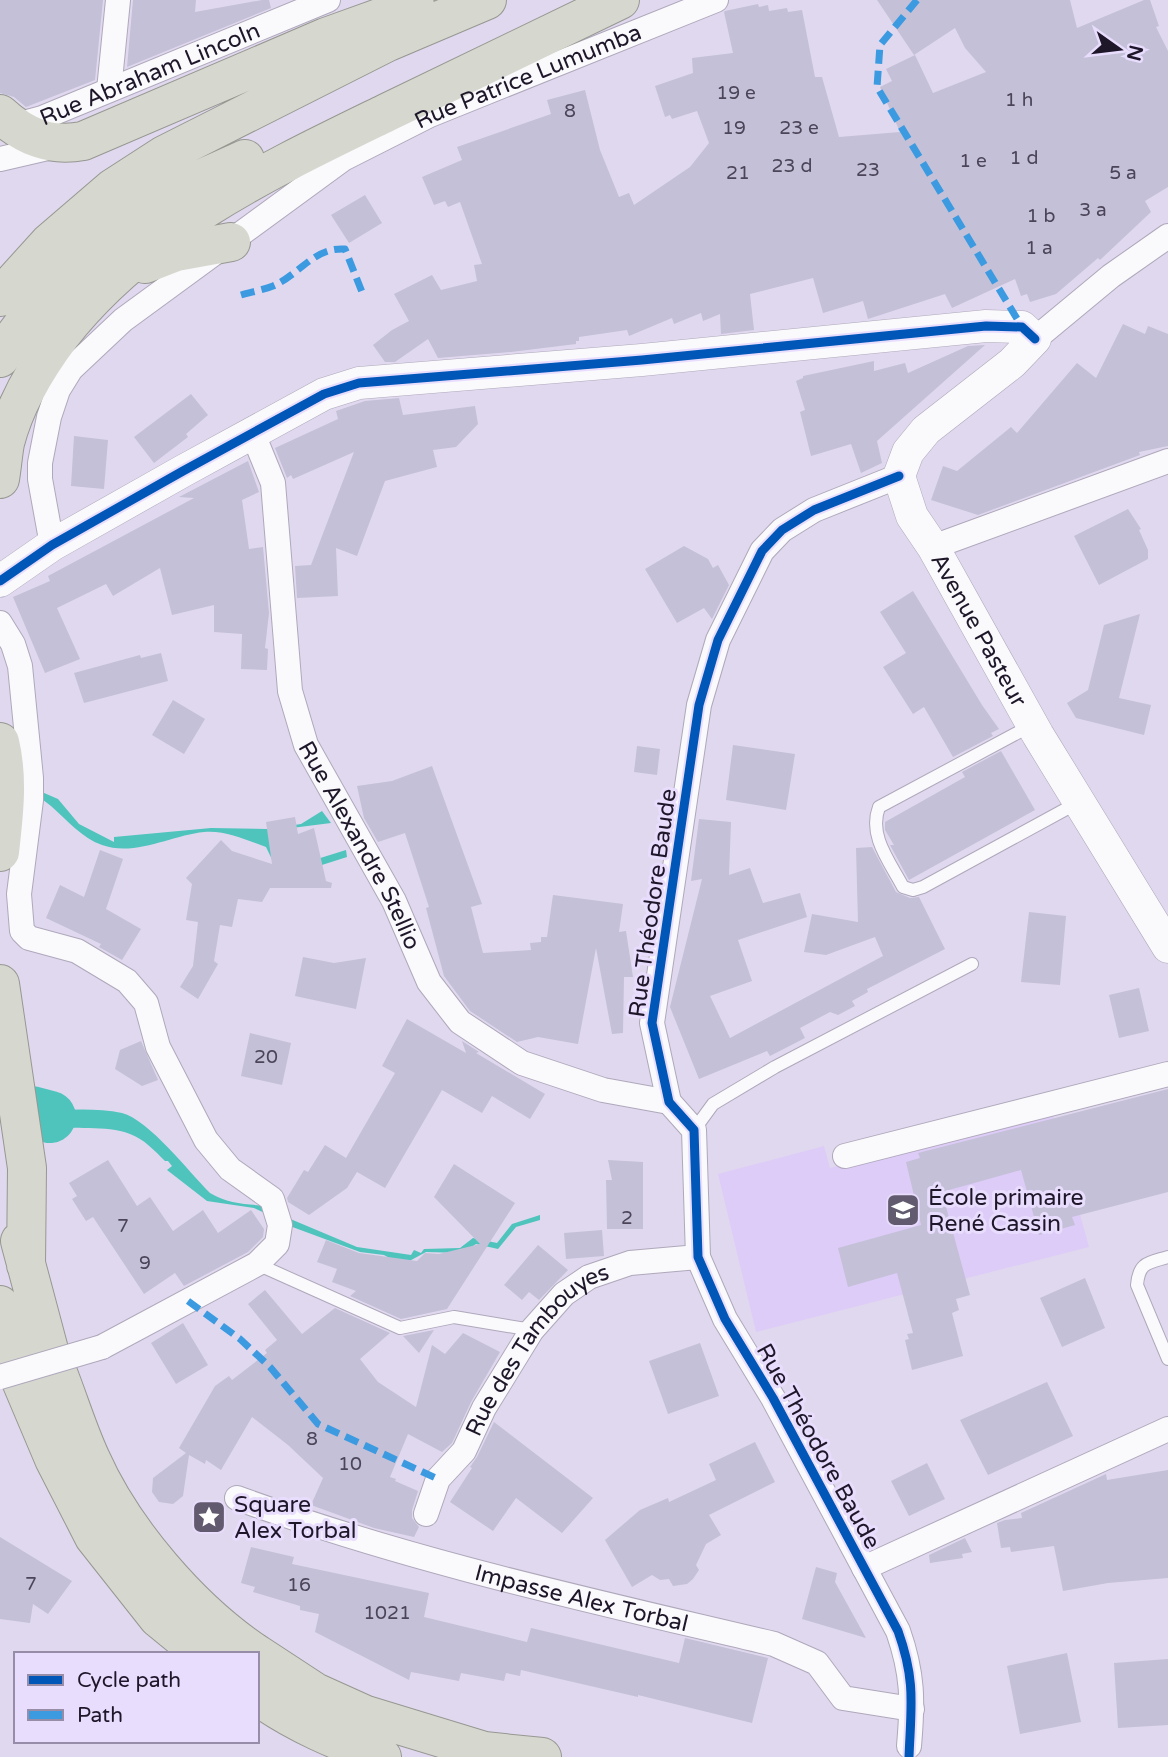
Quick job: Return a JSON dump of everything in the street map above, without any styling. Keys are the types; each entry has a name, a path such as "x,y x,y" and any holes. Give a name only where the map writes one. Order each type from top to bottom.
{"highway":[{"path":"5,119 29,136 67,144 83,141 326,37 430,0"},
{"path":"0,297 49,243 113,188 164,155 388,42 486,0"},
{"path":"4,351 26,318 77,264 124,226 169,195 409,82 609,0"},
{"path":"0,479 5,443 17,408 33,376 69,326 108,282 133,259 202,210 286,161 620,0"},
{"path":"108,282 176,252 231,242"},
{"path":"0,852 15,778"},
{"path":"0,984 27,1168 26,1265"},
{"path":"0,1148 26,1265 54,1362 91,1459 118,1510 143,1544 197,1605 255,1652"},
{"path":"0,1305 11,1373 94,1537 158,1618 200,1652"},
{"path":"259,1655 315,1692 366,1715 484,1751 542,1757"},
{"path":"259,1697 281,1713 326,1737 382,1757"}],"street":[{"path":"109,90 118,0"},
{"name":"Rue Abraham Lincoln","path":"5,119 42,118 328,0"},
{"name":"Rue Patrice Lumumba","path":"52,545 40,479 40,463 49,417 58,390 71,369 123,320 343,159 430,115 716,0"},
{"path":"0,159 67,144"},
{"path":"899,476 908,453 926,430 1012,363 1035,339 1111,276 1168,236"},
{"path":"0,581 52,545 324,394 359,383 629,361 986,326 1022,327 1035,339"},
{"name":"Rue Alexandre Stellio","path":"253,434 273,483 290,691 306,745 394,901 429,982 460,1022 522,1063 603,1090 669,1102"},
{"path":"933,547 1168,461"},
{"name":"Avenue Pasteur","path":"899,476 912,516 933,547 1032,724 1168,947"},
{"name":"Rue Théodore Baude","path":"669,1102 652,1023 699,705 718,640 762,551 782,530 814,510 899,476"},
{"path":"0,623 13,644 20,666 15,778 22,931 29,938 77,951 127,981 146,1003 158,1047 206,1140 230,1168 272,1199 280,1226 277,1244 257,1264 103,1347 11,1373"},
{"path":"845,1156 1168,1074"},
{"path":"669,1102 695,1130"},
{"name":"Rue Théodore Baude","path":"695,1130 694,1182 698,1257 725,1319 773,1398 898,1631 911,1673 909,1746"},
{"name":"Rue des Tambouyes","path":"426,1514 438,1479 464,1451 484,1408 532,1330 564,1294 589,1277 630,1263 698,1257"},
{"path":"864,1568 1168,1429"},
{"name":"Impasse Alex Torbal","path":"237,1498 316,1527 458,1569 774,1644 817,1663 843,1698 912,1709"}],"lane":[{"path":"1032,724 879,807 874,818 875,834 904,887 913,890 923,887 1079,802"},
{"path":"695,1130 713,1104 775,1067 972,964"},
{"path":"1168,1258 1146,1264 1138,1272 1137,1285 1168,1359"},
{"path":"257,1264 400,1328 453,1317 532,1330"}],"shaded area":[{"path":"21,783 58,799 79,824 114,842 114,837 211,828 267,829 301,824 322,811 331,823 276,830 285,869 346,850 347,857 281,878 266,847 220,833 204,832 140,847 115,848 88,838"},
{"path":"51,1110 104,1110 133,1118 156,1136 210,1193 230,1201 266,1206 271,1216 254,1208 207,1201 167,1170 172,1166 168,1161 135,1136 110,1129 48,1126"},
{"name":"École primaire René Cassin","path":"1052,1112 1089,1247 756,1332 718,1174 824,1146 830,1168"},
{"path":"540,1215 540,1220 516,1227 498,1249 476,1244 463,1253 426,1252 402,1265 384,1255 360,1252 287,1225 288,1218 357,1247 411,1255 414,1250 421,1253 424,1249 460,1248 473,1238 497,1243 512,1224"}],"building":[{"path":"0,0 103,0 95,80 26,107 14,97 0,93"},
{"path":"133,0 196,0 195,12 262,0 269,0 271,8 127,67"},
{"path":"877,0 1070,0 1077,28 1144,0 1150,0 1159,26 1156,27 1168,51 1168,187 1145,201 1151,212 1100,260 1098,258 1056,294 1030,302 1027,294 1021,296 1015,279 952,308 945,294 868,319 863,301 823,313 813,278 750,294 754,330 721,334 720,314 703,321 701,313 674,324 672,318 629,336 627,330 579,337 576,344 511,352 438,358 428,339 395,362 385,362 373,345 409,321 394,294 432,275 441,290 477,281 474,265 482,264 460,202 448,207 445,201 434,205 422,177 462,160 457,147 551,114 547,100 585,90 600,150 619,197 629,193 634,205 690,167 709,143 697,111 672,119 670,115 665,117 655,86 693,73 692,58 733,53 725,11 758,4 759,7 768,5 769,11 787,8 788,12 802,10 815,77 822,77 839,137 900,132 880,87 892,81 886,69 915,55 933,93 986,72 965,48 955,28 914,55"},
{"path":"365,195 382,223 349,243 331,215"},
{"path":"1123,324 1145,334 1148,326 1168,334 1168,446 1139,452 1140,455 978,515 931,500 943,466 957,471 1011,427 1017,433 1077,363 1096,378"},
{"path":"985,345 877,441 882,463 861,473 851,444 811,456 800,412 805,410 796,381 803,376 874,361 874,371 905,363 908,373 968,346"},
{"path":"191,394 208,415 186,434 188,437 154,463 134,437"},
{"path":"399,398 403,415 475,406 478,424 456,447 433,450 437,467 385,481 357,556 336,548 338,596 297,598 295,566 311,565 354,452 293,479 291,475 287,478 275,448 338,419 336,411 365,401"},
{"path":"74,436 108,440 104,489 71,486"},
{"path":"248,461 259,492 242,500 249,549 263,547 269,613 265,648 268,649 267,670 241,669 242,634 214,632 214,605 172,615 160,568 113,596 106,584 57,608 80,659 45,673 13,597 50,581 48,576 194,498 179,497"},
{"path":"1128,509 1141,529 1139,530 1148,550 1148,559 1099,585 1074,536"},
{"path":"684,546 708,559 713,568 718,565 729,585 712,619 704,608 677,623 645,569"},
{"path":"913,591 999,729 991,733 993,736 953,757 924,707 913,714 883,667 906,653 880,612"},
{"path":"1140,614 1119,698 1151,705 1144,735 1076,718 1067,703 1088,690 1104,625"},
{"path":"161,653 168,681 84,703 74,673 140,655 141,658"},
{"path":"173,700 205,719 184,754 152,735"},
{"path":"733,745 795,754 786,810 726,800"},
{"path":"637,746 660,749 657,775 634,772"},
{"path":"1001,751 1035,810 909,880 890,845 894,845 885,830 885,822 965,777 962,772"},
{"path":"432,766 482,904 471,907 483,953 531,950 530,943 541,942 541,937 547,937 553,895 623,904 619,932 626,931 633,977 624,977 623,1033 612,1034 596,948 578,1044 538,1037 517,1042 470,1011 444,976 426,908 429,907 405,833 378,842 364,818 357,786 392,781"},
{"path":"295,817 298,834 314,828 326,881 332,883 331,888 270,888 262,902 238,899 232,927 220,925 214,961 218,964 198,999 180,987 193,966 198,922 186,920 192,884 186,878 221,840 232,851 272,864 266,822"},
{"path":"699,819 731,822 729,875 750,868 763,903 800,893 807,917 738,940 752,981 710,996 730,1038 883,956 875,937 826,955 804,952 812,914 858,922 856,848 872,847 896,892 910,898 919,897 945,949 867,989 868,992 852,1001 855,1006 838,1015 830,1012 800,1028 805,1038 770,1056 767,1051 699,1079 670,1007 702,879 691,881"},
{"path":"100,850 123,859 106,909 141,929 122,960 99,947 101,944 46,918 60,885 84,897"},
{"path":"1029,912 1066,916 1060,985 1021,982"},
{"path":"303,957 334,963 366,958 356,1009 295,996"},
{"path":"1139,988 1149,1031 1119,1038 1109,995"},
{"path":"407,1019 466,1053 462,1041 479,1052 476,1053 545,1094 530,1119 492,1096 482,1113 442,1090 385,1188 357,1172 347,1188 309,1215 288,1202 287,1198 304,1170 308,1172 325,1145 346,1158 395,1073 382,1066"},
{"path":"250,1033 291,1043 282,1085 241,1076"},
{"path":"141,1041 158,1080 142,1086 115,1069 120,1050"},
{"path":"1168,1089 1168,1192 1072,1217 1075,1225 1039,1235 1021,1170 942,1192 970,1295 956,1299 959,1310 952,1313 963,1356 912,1370 905,1340 909,1339 907,1334 913,1333 897,1273 848,1287 838,1248 921,1225 906,1162 920,1158 918,1153"},
{"path":"108,1160 137,1206 150,1197 173,1231 203,1210 218,1233 251,1210 264,1229 263,1237 248,1252 184,1286 175,1273 144,1294 93,1217 86,1221 72,1199 77,1196 69,1183"},
{"path":"608,1160 643,1162 643,1229 607,1229 606,1180 612,1180"},
{"path":"454,1164 515,1203 447,1309 401,1319 350,1296 356,1291 332,1282 337,1269 317,1262 326,1240 359,1253 417,1261 425,1253 439,1254 480,1244 434,1197"},
{"path":"602,1230 604,1256 566,1259 564,1233"},
{"path":"538,1245 568,1270 539,1300 529,1292 522,1300 504,1285"},
{"path":"1085,1278 1105,1328 1062,1347 1040,1298"},
{"path":"265,1290 302,1334 335,1308 390,1333 360,1359 378,1382 416,1407 432,1345 445,1354 463,1333 500,1352 471,1402 452,1443 442,1452 408,1434 390,1477 418,1491 412,1510 412,1518 419,1527 414,1537 374,1528 311,1505 323,1478 288,1445 252,1417 221,1470 206,1460 205,1464 189,1455 183,1496 173,1504 159,1502 152,1492 153,1478 186,1453 179,1448 215,1386 229,1376 232,1380 267,1353 265,1350 277,1340 248,1304"},
{"path":"183,1323 208,1365 176,1384 151,1343"},
{"path":"434,1330 419,1353 403,1336"},
{"path":"700,1343 719,1396 668,1414 649,1361"},
{"path":"1047,1382 1073,1436 988,1475 960,1420"},
{"path":"494,1422 593,1498 562,1533 516,1498 493,1531 450,1502 472,1468 470,1467"},
{"path":"755,1442 775,1482 709,1515 721,1535 706,1544 696,1565 699,1570 693,1579 687,1584 673,1586 669,1579 660,1580 652,1575 632,1587 605,1540 640,1510 668,1498 669,1502 716,1480 709,1464"},
{"path":"927,1463 945,1499 909,1516 891,1481"},
{"path":"1168,1470 1168,1578 1108,1583 1063,1591 1054,1546 1011,1552 1010,1547 1001,1548 997,1523 1022,1518 1021,1513 1106,1474 1107,1480"},
{"path":"0,1537 72,1581 48,1614 33,1604 30,1623 0,1619"},
{"path":"965,1538 972,1552 962,1554 963,1558 930,1563 929,1555"},
{"path":"251,1547 294,1557 292,1564 429,1593 424,1617 527,1642 531,1628 679,1663 685,1638 768,1658 752,1723 521,1670 520,1676 506,1673 504,1681 461,1673 459,1681 411,1672 409,1680 315,1632 319,1614 300,1610 300,1606 253,1592 255,1587 241,1583"},
{"path":"816,1567 837,1573 835,1582 866,1638 802,1619"},
{"path":"1067,1653 1081,1722 1020,1734 1007,1666"},
{"path":"1168,1659 1168,1725 1118,1728 1114,1663"}],"waterway":[{"path":"31,1112 50,1117"}],"marked path":[{"path":"917,0 880,45 877,87 1022,327"},
{"path":"241,295 273,286 324,252 345,249 364,297"},
{"path":"188,1301 240,1339 270,1367 318,1424 438,1479"}],"cycle path":[{"path":"0,581 52,545 183,471 324,394 359,383 642,360 986,326 1022,327 1035,339"},
{"path":"899,476 814,510 782,530 762,551 718,640 699,705 652,1023 669,1102 694,1130 698,1257 725,1319 773,1398 898,1631 910,1679 909,1757"}],"place":[{"name":"École primaire René Cassin","path":"903,1210"},
{"name":"Square Alex Torbal","path":"209,1517"}]}
